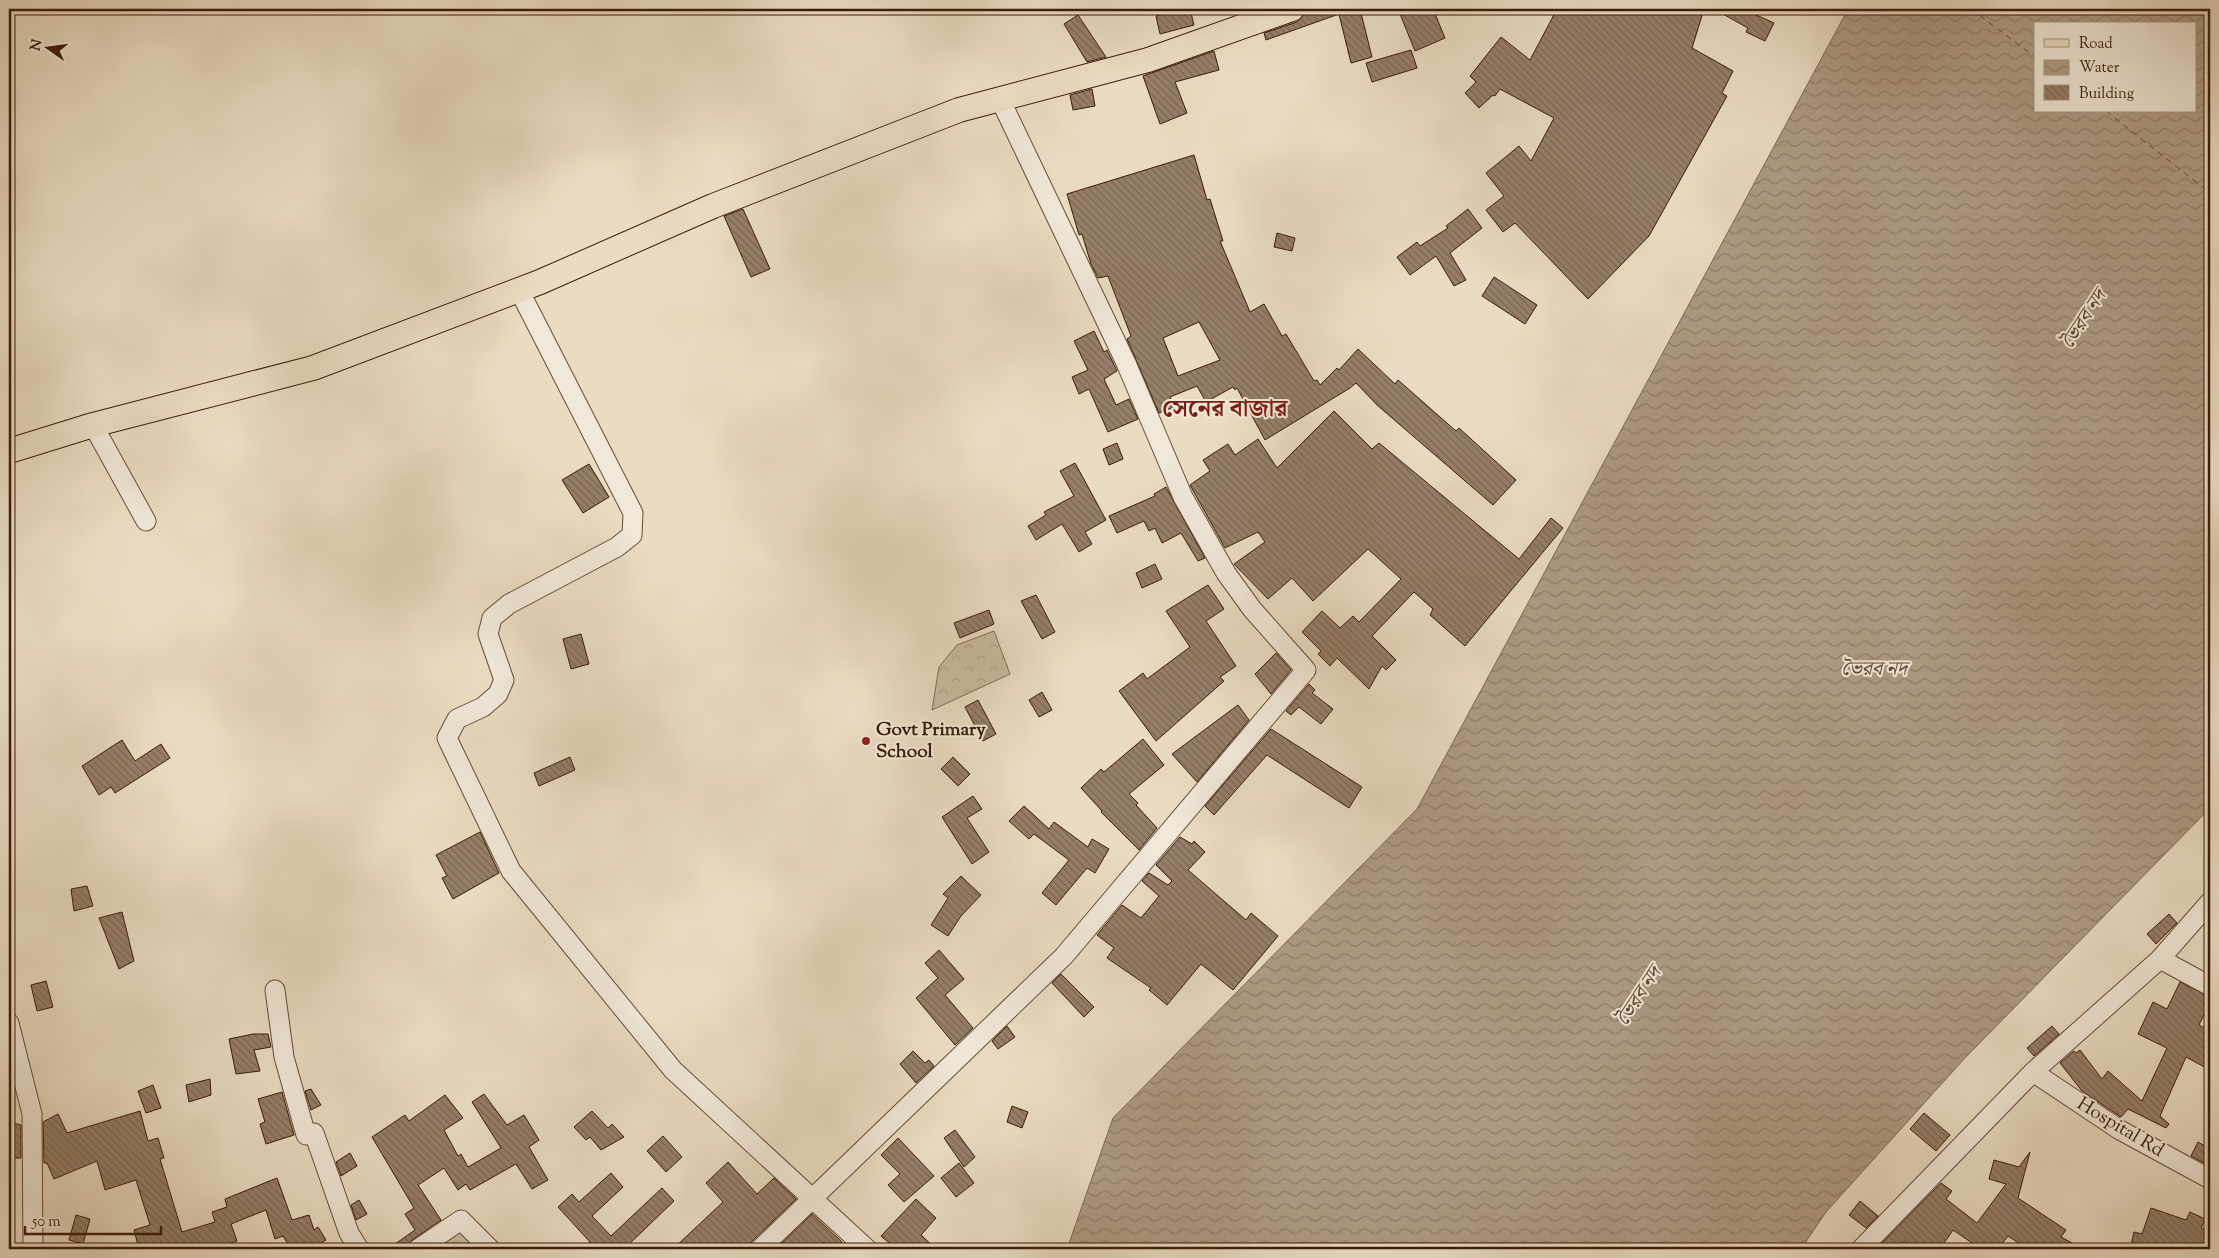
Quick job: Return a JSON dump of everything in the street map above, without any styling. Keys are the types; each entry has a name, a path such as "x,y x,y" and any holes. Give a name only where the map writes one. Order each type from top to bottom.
{"main road":[{"path":"12,446 313,368 519,290 722,202 959,110 1148,60 1292,9"}],"street":[{"path":"760,1249 1064,956 1306,670 1252,609 1226,573 1183,497 1126,363 1000,99"},
{"path":"519,290 633,513 632,535 617,547 509,604 492,618 488,634 504,680 498,694 483,707 457,719 447,738 511,871 672,1070 867,1249"},
{"path":"93,425 146,521"},
{"path":"1861,1249 2033,1072 2160,959 2210,902"},
{"path":"2160,959 2210,986"},
{"path":"275,990 284,1057 306,1135 314,1133 349,1233 359,1249"},
{"path":"9,1023 32,1114 33,1249"},
{"name":"Hospital Rd","path":"2033,1072 2120,1130 2210,1179"},
{"path":"418,1249 461,1220 490,1249"}],"green space":[{"path":"994,631 1010,674 932,710 939,667 957,645"},
{"path":"461,1221 486,1249 420,1249"}],"water":[{"name":"ভৈরব নদ","path":"1844,9 2210,9 2210,808 1964,1059 1826,1212 1801,1249 1067,1249 1113,1118 1417,809 1847,11"}],"building":[{"path":"1190,9 1194,25 1160,34 1156,16"},
{"path":"1308,9 1360,9 1372,57 1351,63 1339,14 1266,40 1264,33 1297,22"},
{"path":"1398,9 1433,9 1445,38 1415,51"},
{"path":"1557,9 1704,9 1692,48 1733,71 1722,93 1727,96 1649,236 1588,299 1515,223 1503,232 1486,210 1504,196 1486,173 1519,146 1531,161 1554,118 1500,89 1495,96 1493,95 1479,108 1465,93 1476,82 1470,76 1501,37 1530,60"},
{"path":"1714,9 1743,9 1774,23 1765,41 1746,32 1748,28"},
{"path":"1078,15 1106,57 1087,62 1064,24"},
{"path":"1411,50 1417,68 1372,82 1366,63"},
{"path":"1214,51 1219,70 1175,82 1187,113 1160,124 1143,76"},
{"path":"1092,89 1095,106 1073,110 1070,95"},
{"path":"1194,155 1207,200 1210,199 1223,241 1220,241 1250,312 1264,304 1282,336 1286,334 1314,381 1317,380 1320,385 1337,368 1339,370 1358,349 1395,384 1398,380 1456,431 1459,428 1516,480 1493,505 1377,405 1356,383 1265,440 1237,388 1235,390 1233,387 1206,402 1197,386 1170,397 1174,407 1159,413 1127,339 1131,336 1108,276 1098,278 1091,264 1082,234 1079,235 1067,194","holes":["1199,322 1220,360 1178,376 1163,338"]},
{"path":"743,209 770,269 751,277 724,216"},
{"path":"1468,209 1482,228 1450,253 1466,280 1454,286 1436,256 1410,275 1397,257 1417,242 1420,246 1448,228 1446,226"},
{"path":"1277,233 1295,238 1292,251 1274,247"},
{"path":"1494,277 1537,305 1525,324 1482,296"},
{"path":"1094,331 1104,352 1107,350 1117,371 1104,379 1116,405 1129,399 1138,419 1108,432 1089,389 1079,394 1072,377 1088,370 1074,341"},
{"path":"1334,411 1372,449 1379,443 1519,559 1551,518 1563,528 1465,646 1430,615 1433,609 1414,592 1372,636 1396,660 1386,670 1382,666 1369,689 1337,658 1330,666 1318,654 1321,651 1302,632 1322,611 1340,628 1353,616 1359,622 1401,579 1368,549 1313,601 1292,578 1268,599 1234,564 1265,542 1258,532 1225,548 1190,485 1210,471 1203,460 1228,444 1235,455 1258,439 1277,468"},
{"path":"1117,443 1123,459 1109,465 1103,449"},
{"path":"1075,463 1106,520 1085,532 1092,544 1079,552 1062,524 1036,540 1028,526 1046,515 1044,512 1074,496 1060,471"},
{"path":"589,464 609,497 583,513 562,480"},
{"path":"1166,487 1205,558 1198,561 1181,533 1162,543 1155,528 1149,531 1144,521 1117,533 1109,516 1155,496 1154,494"},
{"path":"1155,564 1162,579 1142,588 1136,573"},
{"path":"1208,585 1224,609 1206,621 1236,666 1220,677 1224,681 1156,741 1119,691 1143,673 1147,679 1190,647 1166,611"},
{"path":"1036,595 1055,632 1042,639 1021,601"},
{"path":"989,610 994,624 960,638 954,623"},
{"path":"581,634 589,664 571,669 563,639"},
{"path":"1276,653 1291,670 1271,694 1255,674"},
{"path":"1309,684 1315,690 1312,693 1333,709 1321,724 1299,707 1291,715 1286,711"},
{"path":"1042,692 1052,710 1039,717 1029,700"},
{"path":"978,700 996,734 983,741 965,707"},
{"path":"1238,705 1249,720 1197,782 1172,754"},
{"path":"1271,729 1362,787 1349,808 1267,755 1214,815 1205,806"},
{"path":"1143,739 1164,765 1129,794 1138,803 1136,805 1157,828 1139,850 1101,812 1081,788 1101,769 1104,772"},
{"path":"122,740 135,761 161,744 170,758 115,793 111,787 99,795 82,766"},
{"path":"570,757 575,770 539,786 534,773"},
{"path":"953,757 970,774 958,786 941,769"},
{"path":"973,796 982,809 967,818 989,852 972,864 942,817"},
{"path":"1024,806 1049,829 1054,822 1088,847 1092,839 1109,849 1095,873 1087,868 1056,905 1042,893 1069,860 1034,834 1029,839 1009,821"},
{"path":"480,832 499,873 453,899 442,878 447,876 436,855"},
{"path":"1180,837 1192,844 1194,841 1205,852 1188,870 1246,920 1251,913 1278,936 1233,990 1201,964 1167,1005 1149,990 1151,988 1107,958 1114,948 1097,935 1122,905 1141,918 1159,896 1142,881 1149,873 1168,885 1172,881 1156,865"},
{"path":"961,876 981,895 961,916 948,936 931,925 948,898 943,894"},
{"path":"87,886 93,906 74,911 71,889"},
{"path":"122,912 134,961 119,969 99,918"},
{"path":"2169,914 2177,923 2156,944 2147,934"},
{"path":"939,950 964,979 945,995 973,1028 955,1045 916,998 938,978 925,963"},
{"path":"1061,974 1094,1007 1084,1017 1052,983"},
{"path":"46,981 53,1007 37,1011 31,985"},
{"path":"2180,982 2210,997 2210,1002 2199,1025 2210,1031 2210,1070 2186,1057 2160,1116 2169,1124 2166,1128 2128,1109 2121,1117 2082,1091 2060,1063 2074,1051 2076,1053 2080,1050 2102,1079 2108,1071 2142,1101 2167,1048 2138,1034 2153,1002 2167,1009"},
{"path":"1007,1026 1015,1037 998,1049 992,1041"},
{"path":"2052,1026 2059,1034 2034,1056 2027,1048"},
{"path":"253,1034 268,1034 271,1047 254,1050 260,1071 236,1074 229,1039"},
{"path":"913,1051 925,1063 929,1060 934,1066 916,1083 900,1064"},
{"path":"210,1079 211,1095 189,1102 186,1085"},
{"path":"153,1085 161,1108 146,1113 138,1091"},
{"path":"311,1089 321,1105 311,1110 305,1091"},
{"path":"282,1092 294,1135 266,1144 260,1124 265,1122 258,1099"},
{"path":"484,1094 507,1125 524,1115 539,1140 529,1147 548,1180 532,1189 516,1164 470,1190 466,1184 458,1190 444,1168 418,1185 441,1220 412,1240 407,1249 388,1249 415,1230 405,1214 414,1208 372,1137 405,1115 409,1121 445,1095 463,1118 444,1130 458,1156 461,1154 468,1167 501,1148 472,1102"},
{"path":"1012,1106 1028,1112 1022,1128 1007,1122"},
{"path":"140,1111 148,1141 158,1138 164,1158 160,1159 182,1232 215,1222 212,1212 227,1207 225,1199 277,1178 292,1220 309,1215 314,1230 318,1227 326,1240 311,1249 291,1249 283,1236 275,1239 266,1210 231,1224 237,1241 213,1249 139,1249 134,1230 150,1225 136,1180 105,1190 97,1161 54,1179 47,1163 44,1163 43,1122 58,1114 67,1133"},
{"path":"592,1111 608,1128 612,1124 624,1137 601,1150 590,1137 586,1140 574,1127"},
{"path":"1924,1113 1950,1135 1936,1151 1910,1129"},
{"path":"9,1122 21,1125 21,1158 9,1158"},
{"path":"955,1130 975,1157 964,1167 944,1138"},
{"path":"663,1136 682,1157 666,1172 647,1151"},
{"path":"898,1138 934,1176 904,1202 888,1185 900,1174 881,1155"},
{"path":"2198,1142 2210,1149 2210,1166 2191,1156"},
{"path":"2030,1152 2018,1198 2066,1230 2061,1237 2083,1249 2028,1249 2008,1236 1998,1249 1981,1249 1953,1230 1940,1249 1917,1249 1904,1241 1899,1249 1876,1249 1941,1183 1952,1191 1946,1199 1977,1223 2006,1184 1989,1179 1994,1160 2019,1167"},
{"path":"350,1153 357,1166 341,1176 336,1162"},
{"path":"728,1162 757,1194 774,1178 796,1199 752,1241 749,1249 673,1249 723,1202 706,1183"},
{"path":"959,1163 974,1183 956,1197 941,1178"},
{"path":"611,1173 623,1187 592,1216 611,1236 662,1188 674,1201 624,1249 581,1249 590,1242 558,1207 572,1194 579,1202"},
{"path":"916,1199 936,1218 921,1235 936,1249 896,1249 881,1236"},
{"path":"359,1200 367,1214 356,1220 351,1205"},
{"path":"1860,1201 1878,1216 1866,1228 1849,1215"},
{"path":"2151,1208 2186,1220 2190,1212 2205,1219 2201,1228 2210,1233 2210,1249 2130,1249 2134,1232 2142,1234"},
{"path":"812,1214 842,1242 835,1249 831,1249 824,1242 817,1249 776,1249"},
{"path":"76,1215 90,1219 83,1244 69,1240"}],"ferry route":[{"path":"1971,9 2034,56"},
{"path":"2107,112 2210,193"}],"place":[{"name":"Govt Primary School","path":"866,741"}],"district":[{"name":"সেনের বাজার","path":"1225,410"}]}
